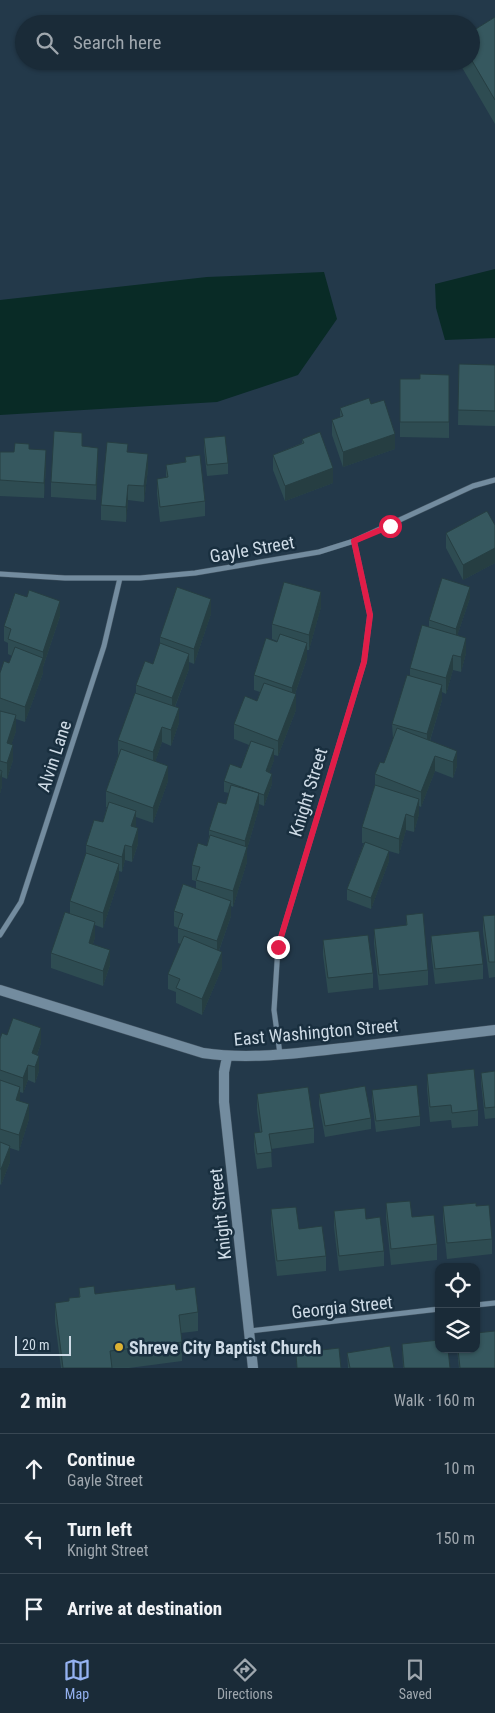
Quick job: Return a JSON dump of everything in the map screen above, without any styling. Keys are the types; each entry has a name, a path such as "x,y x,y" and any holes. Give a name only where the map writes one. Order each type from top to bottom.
{"street":[{"name":"Gayle Street","path":"0,574 65,578 120,578 195,573 319,552 354,541 473,486 495,480"},
{"name":"Knight Street","path":"280,1054 274,1010 278,947 364,662 369,631 368,600 354,541"},
{"name":"Alvin Lane","path":"0,935 21,902 104,646 120,578"},
{"name":"East Washington Street","path":"0,990 203,1054 227,1057 280,1054 495,1030"},
{"name":"Knight Street","path":"227,1057 224,1072 224,1102 253,1368"},
{"path":"480,1305 495,1303"},
{"name":"Georgia Street","path":"249,1331 435,1309"}],"shaded area":[{"path":"495,269 495,338 445,340 436,308 435,284"},
{"path":"324,272 337,319 298,375 217,402 0,415 0,300 207,277"}],"building":[{"path":"495,17 495,100 477,70 480,70 480,26"},
{"path":"459,364 495,365 495,411 458,410"},
{"path":"420,374 449,375 449,422 400,422 400,379 420,379"},
{"path":"369,398 371,404 384,400 395,434 343,452 332,420 343,416 340,408"},
{"path":"54,431 82,433 82,446 98,448 96,485 51,482"},
{"path":"320,432 333,468 285,486 273,455 304,443 302,439"},
{"path":"225,436 228,463 207,465 204,438"},
{"path":"107,442 128,444 127,452 148,454 144,486 128,485 126,507 101,505"},
{"path":"15,443 29,444 29,449 46,450 44,483 0,480 0,452 14,452"},
{"path":"200,455 205,501 160,507 157,479 168,477 166,465 186,462 185,457"},
{"path":"487,511 495,525 495,548 463,565 446,533"},
{"path":"442,578 470,587 456,629 429,620"},
{"path":"284,582 321,592 309,635 272,624"},
{"path":"177,587 211,599 194,649 160,637"},
{"path":"29,590 60,601 43,652 8,639 11,629 4,626 15,593 27,597"},
{"path":"422,625 466,638 461,657 453,655 446,678 410,668"},
{"path":"280,634 307,643 292,688 254,675 266,638 277,642"},
{"path":"160,643 189,654 172,698 136,685 145,661 153,664"},
{"path":"15,647 43,658 25,707 0,698 0,673 4,661 9,663"},
{"path":"407,675 442,685 427,734 392,724"},
{"path":"264,683 296,694 278,741 234,724 245,696 257,701"},
{"path":"135,693 179,708 171,730 162,727 153,752 118,740"},
{"path":"0,711 16,715 7,743 13,745 7,763 0,761"},
{"path":"397,728 457,751 453,762 435,756 421,792 375,774 380,762 384,763"},
{"path":"251,741 274,749 266,771 272,774 264,795 224,781 230,764 241,768"},
{"path":"121,749 168,766 153,808 106,791"},
{"path":"231,785 259,793 245,841 209,830 218,802 226,804"},
{"path":"375,785 419,799 414,817 406,814 399,839 362,827"},
{"path":"109,802 136,811 131,826 138,828 132,847 125,845 122,857 86,845 94,820 103,822"},
{"path":"210,835 247,847 233,891 196,880 200,867 192,865 198,843 207,846"},
{"path":"365,842 389,851 371,898 347,889"},
{"path":"86,853 119,864 103,913 70,901"},
{"path":"183,884 231,901 217,941 178,928 183,914 174,911"},
{"path":"65,912 95,922 89,943 110,950 103,971 51,953"},
{"path":"423,913 428,970 379,975 374,929 407,925 406,915"},
{"path":"495,915 495,962 489,962 483,916"},
{"path":"479,931 483,964 435,969 431,936"},
{"path":"368,935 373,973 328,978 323,940"},
{"path":"184,936 222,952 202,999 176,988 180,979 168,974"},
{"path":"13,1018 41,1028 32,1053 39,1056 35,1067 28,1065 23,1078 0,1070 0,1039 2,1033 7,1035"},
{"path":"474,1069 478,1110 452,1113 451,1105 430,1107 427,1074"},
{"path":"495,1071 495,1107 485,1108 481,1073"},
{"path":"0,1080 20,1087 16,1100 29,1104 19,1135 0,1129"},
{"path":"417,1085 420,1116 376,1121 372,1090"},
{"path":"365,1086 371,1118 325,1126 319,1094"},
{"path":"308,1087 314,1128 269,1134 272,1152 257,1154 254,1133 262,1132 257,1094"},
{"path":"0,1142 10,1146 1,1169 0,1169"},
{"path":"410,1201 412,1217 434,1215 437,1244 391,1249 386,1203"},
{"path":"476,1203 476,1206 489,1205 492,1239 447,1243 443,1206"},
{"path":"296,1207 299,1229 322,1226 326,1256 277,1261 271,1209"},
{"path":"365,1208 366,1219 380,1217 384,1251 339,1256 334,1211"},
{"name":"Shreve City Baptist Church","path":"175,1284 176,1290 195,1287 198,1312 179,1315 182,1342 110,1351 112,1368 63,1368 55,1303 69,1301 69,1298 80,1297 79,1288 94,1286 95,1294"},
{"path":"495,1331 495,1368 460,1368 458,1353 480,1353 480,1333"},
{"path":"435,1340 435,1353 448,1353 450,1368 404,1368 402,1344"},
{"path":"390,1346 394,1368 350,1368 347,1353"},
{"path":"339,1348 341,1368 297,1368 296,1353"}],"place":[{"name":"Shreve City Baptist Church","path":"119,1347"}],"route":[{"path":"278,947 364,662 370,615 354,541 390,526"}]}
